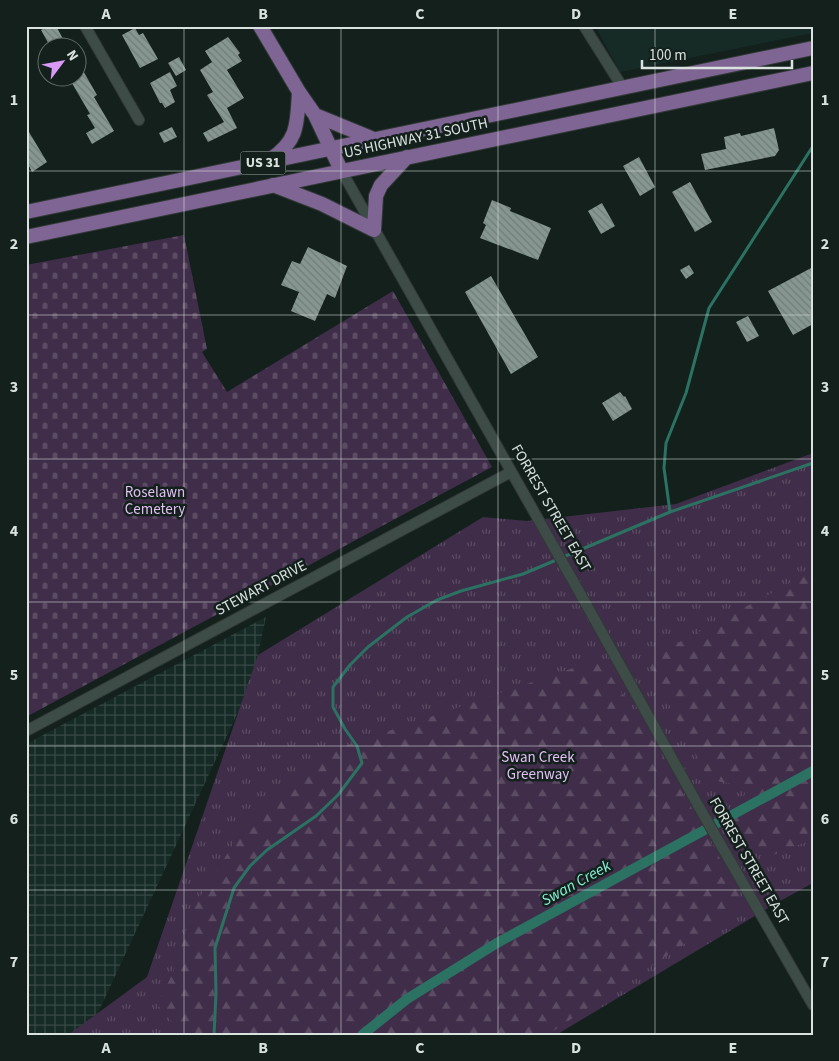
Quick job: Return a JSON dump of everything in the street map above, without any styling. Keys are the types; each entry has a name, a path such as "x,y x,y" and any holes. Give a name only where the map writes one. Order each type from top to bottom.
{"main road":[{"name":"FORREST STREET EAST","path":"260,26 314,115 341,170"},
{"name":"US HIGHWAY 31 SOUTH","path":"26,212 332,150 813,48"},
{"name":"US HIGHWAY 31 SOUTH","path":"26,237 813,73"},
{"path":"266,162 284,150 292,139 297,127 299,92"},
{"path":"314,115 377,140"},
{"path":"272,185 322,204 374,230 376,196 381,185 407,157"}],"street":[{"path":"85,26 139,120"},
{"path":"584,26 622,88"},
{"name":"FORREST STREET EAST","path":"341,170 582,595 699,807 813,1005"},
{"name":"STEWART DRIVE","path":"26,732 511,472"}],"shaded area":[{"path":"595,26 813,26 813,33 620,72"},
{"path":"266,617 252,682 97,1015 70,1035 26,1035 26,744"}],"green space":[{"name":"Roselawn Cemetery","path":"184,235 207,349 202,352 227,392 393,291 492,467 26,717 26,265"},
{"name":"Swan Creek Greenway","path":"813,453 813,883 556,1035 68,1035 147,977 258,655 483,517 527,521 676,504"},
{"path":"813,571 813,839 766,858 733,823 748,786 709,780 646,660"},
{"path":"600,659 665,760 745,904 547,1035 183,1035 157,1004 173,973 193,908 245,826 318,755"}],"building":[{"path":"49,26 56,26 63,38 45,38 41,30"},
{"path":"135,28 139,35 143,33 158,59 140,68 122,35"},
{"path":"228,37 240,53 238,55 242,61 227,70 244,98 227,108 237,128 208,142 203,133 224,122 207,95 213,92 200,70 212,62 205,51"},
{"path":"179,57 186,70 176,76 168,63"},
{"path":"170,72 177,86 170,90 175,102 165,108 160,103 150,83"},
{"path":"88,79 97,95 94,97 114,131 92,144 86,133 95,128 87,115 90,114 75,88 88,88"},
{"path":"26,127 47,162 32,172 26,155"},
{"path":"172,127 177,137 164,143 159,133"},
{"path":"774,128 779,150 775,156 705,170 701,154 726,149 724,137 740,133 741,136"},
{"path":"639,157 655,187 640,196 623,166"},
{"path":"690,182 712,222 695,232 672,192"},
{"path":"492,200 511,208 510,211 551,228 538,260 480,238 486,225 483,223"},
{"path":"602,203 615,226 601,234 588,211"},
{"path":"308,247 347,266 335,298 327,294 315,321 291,311 299,292 281,285 292,261 300,264"},
{"path":"689,265 694,273 686,279 680,270"},
{"path":"813,267 813,324 793,335 768,291"},
{"path":"491,276 538,357 511,374 465,292"},
{"path":"748,316 759,336 747,342 736,322"},
{"path":"620,392 625,396 632,409 613,421 602,403"}],"waterway":[{"path":"670,512 664,468 666,443 686,393 709,308 813,146"},
{"path":"214,1035 216,993 215,948 234,888 250,866 267,850 316,816 338,795 362,763 357,746 333,707 333,687 350,665 368,647 407,617 437,600 461,591 523,574 670,512 813,463"},
{"name":"Swan Creek","path":"362,1035 407,999 497,943 813,771"}]}
